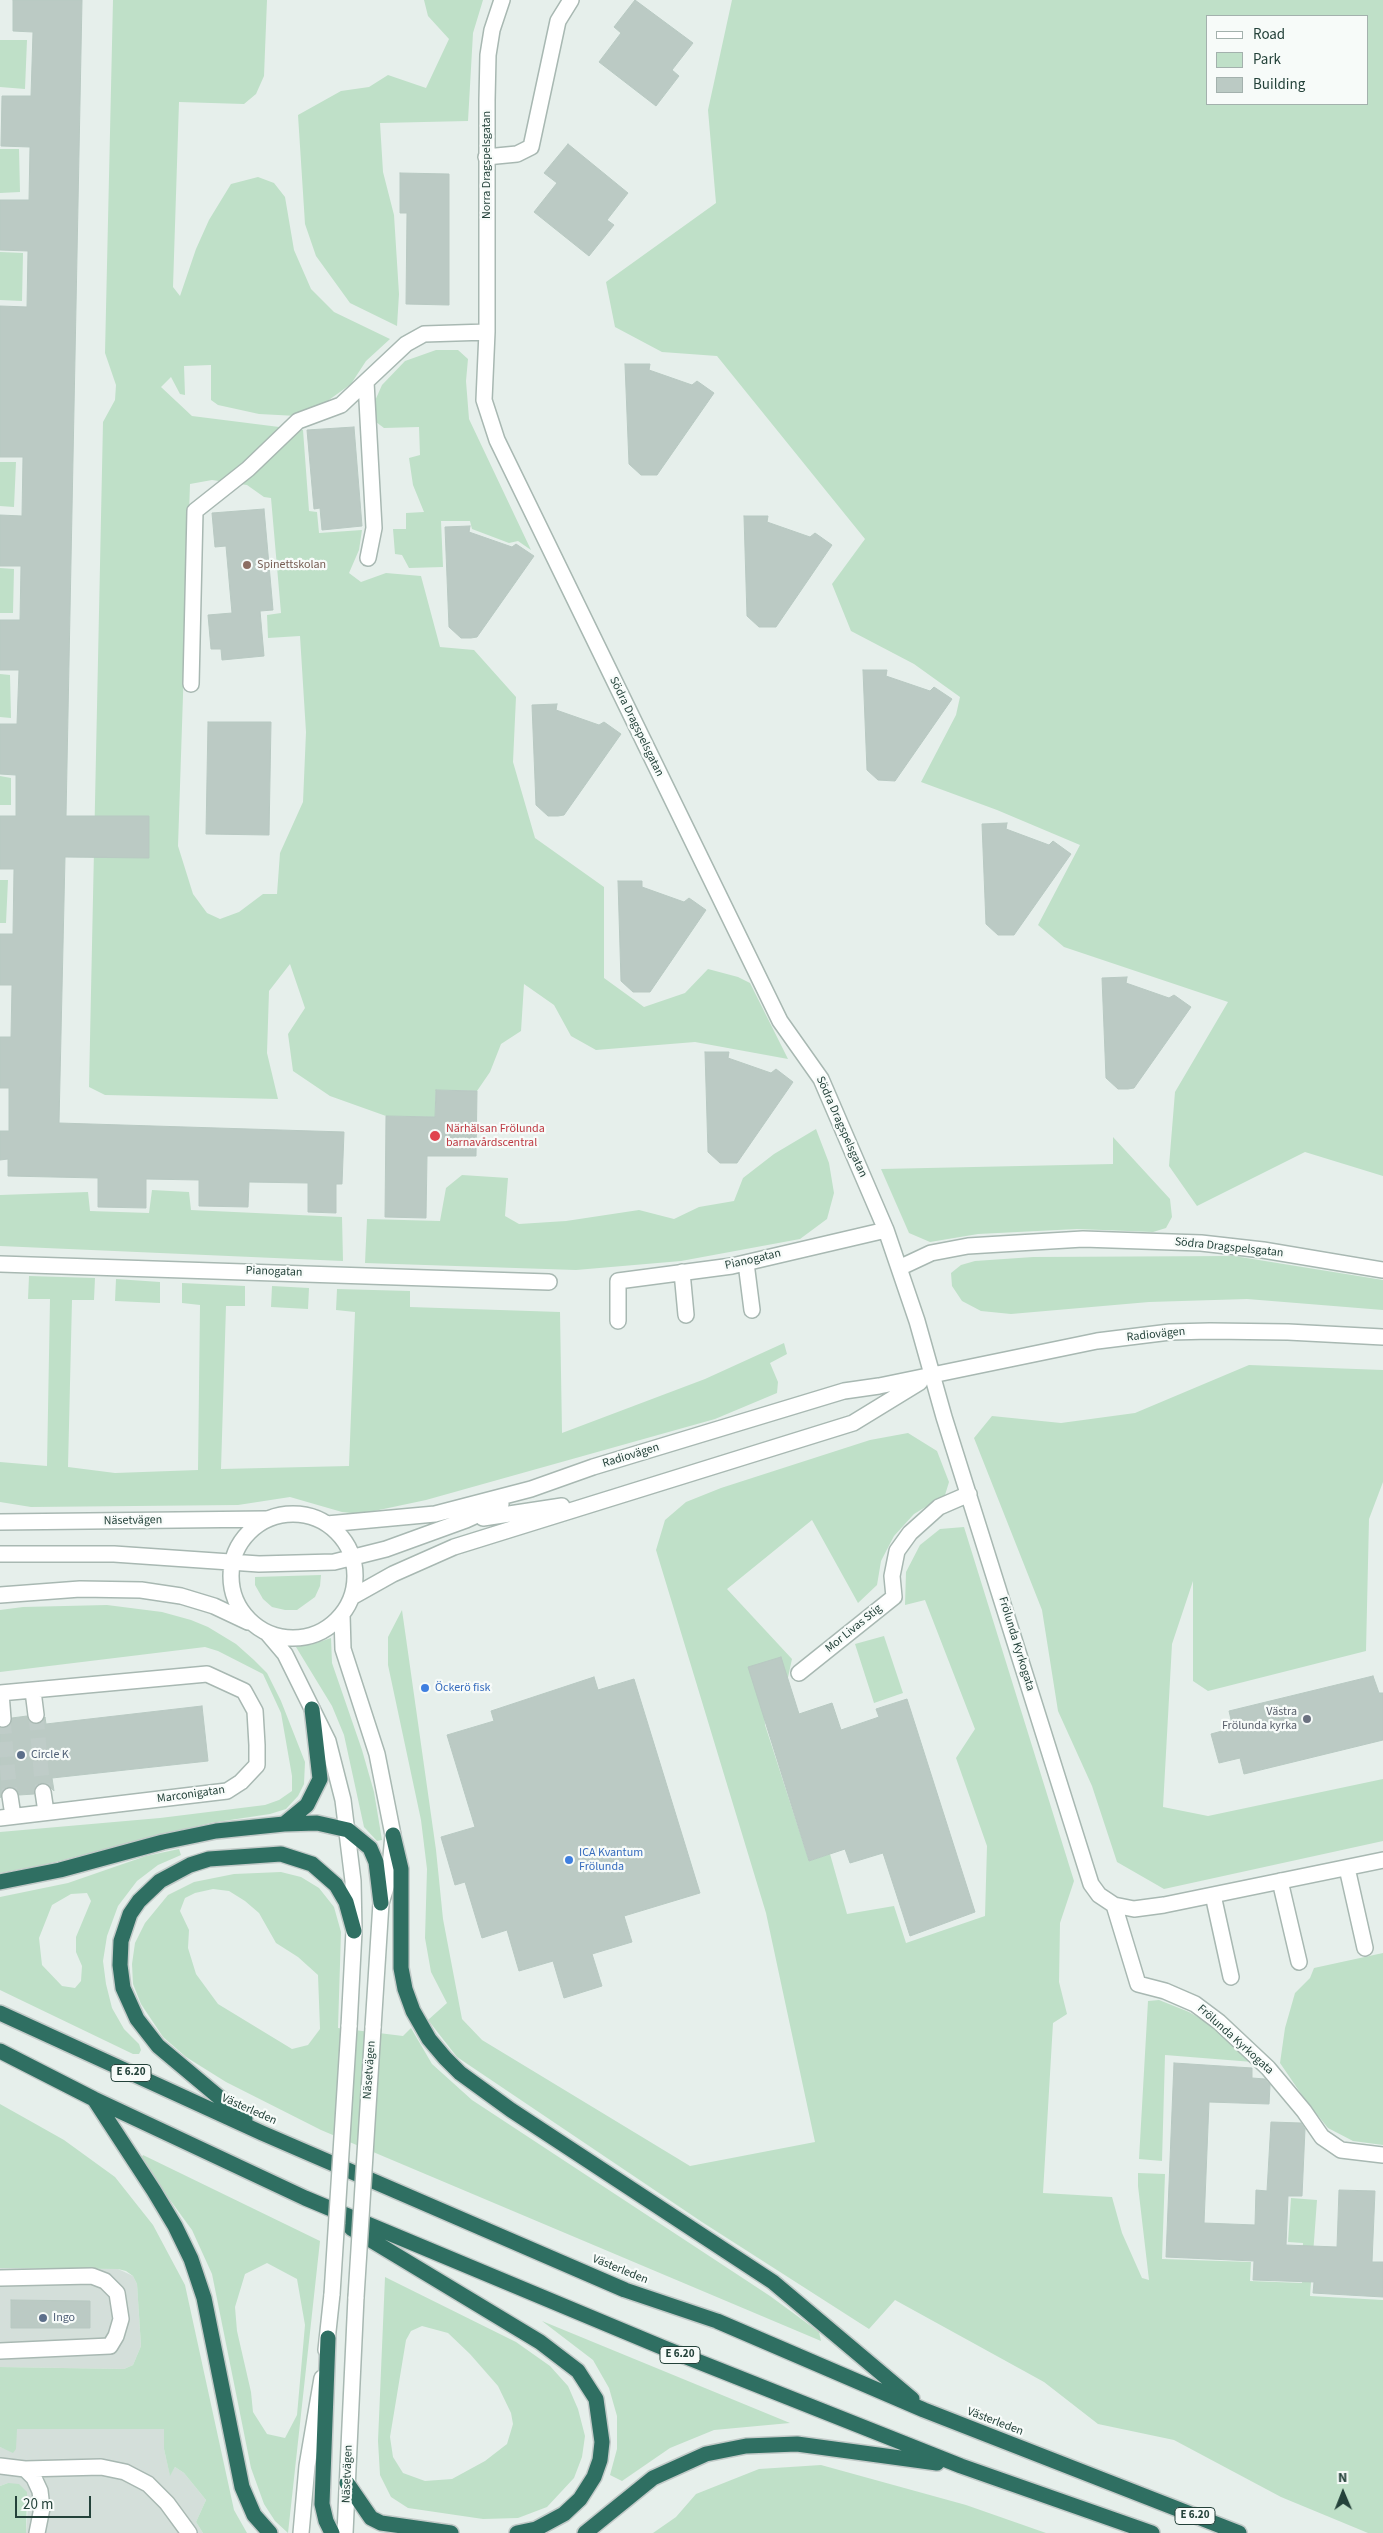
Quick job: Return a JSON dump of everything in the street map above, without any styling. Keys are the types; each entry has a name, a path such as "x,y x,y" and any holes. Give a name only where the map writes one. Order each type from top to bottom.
{"highway":[{"path":"284,1824 307,1805 320,1779 312,1709"},
{"path":"0,1882 60,1870 181,1838 216,1831 284,1824 318,1823 348,1830 370,1848 376,1862 382,1903"},
{"path":"393,1834 401,1869 401,1968 405,1989 413,2011 429,2039 445,2058 460,2073 511,2110 773,2282 924,2410"},
{"path":"262,2133 192,2075 145,2032 129,2005 120,1976 119,1953 124,1928 139,1901 172,1873 209,1859 275,1854 292,1856 312,1864 336,1885 346,1902 354,1931"},
{"name":"Västerleden","path":"0,2013 262,2133 625,2290 717,2320 924,2410 1238,2533"},
{"name":"E 6.20","path":"0,2051 94,2099 305,2198 664,2348 961,2466 1152,2533"},
{"path":"94,2099 162,2205 191,2259 204,2298 242,2488 254,2515 270,2533"},
{"path":"305,2198 396,2257 540,2342 578,2371 588,2385 596,2399 601,2421 600,2460 594,2477 580,2499 564,2514 536,2529 517,2533"},
{"path":"328,2338 322,2504 326,2521 332,2533"},
{"path":"585,2533 654,2478 706,2454 746,2446 797,2444 961,2466"},
{"path":"347,2484 371,2518 381,2524 451,2533"}],"street":[{"name":"Norra Dragspelsgatan","path":"487,332 486,157 488,55 492,30 502,0"},
{"path":"486,157 517,154 531,147 558,21 571,0"},
{"path":"191,684 195,511 248,469 298,421 341,406 406,344 424,334 487,332"},
{"name":"Södra Dragspelsgatan","path":"487,332 484,400 497,440 780,1021 821,1079 886,1230 932,1375"},
{"path":"366,382 374,528 368,558"},
{"name":"Pianogatan","path":"618,1321 618,1281 746,1263 886,1230"},
{"name":"Södra Dragspelsgatan","path":"899,1268 931,1253 968,1246 1083,1239 1210,1244 1263,1250 1383,1270"},
{"path":"746,1263 752,1310"},
{"name":"Pianogatan","path":"0,1264 549,1282"},
{"path":"682,1272 686,1315"},
{"name":"Radiovägen","path":"327,1524 435,1514 532,1489 593,1467 844,1391 1097,1341 1170,1332 1288,1332 1383,1337"},
{"name":"Radiovägen","path":"352,1597 393,1574 454,1547 854,1423 932,1375"},
{"name":"Frölunda Kyrkogata","path":"932,1375 1091,1884 1099,1895 1114,1905 1138,1984 1164,1991 1195,2004 1219,2022 1268,2068 1304,2111 1322,2137 1341,2150 1383,2156"},
{"path":"0,1554 114,1554 232,1562 313,1563 353,1558 466,1520 532,1489"},
{"name":"Mor Livas Stig","path":"799,1673 894,1597 892,1576 897,1551 910,1533 939,1506 969,1494"},
{"path":"466,1520 608,1499"},
{"name":"Näsetvägen","path":"0,1522 267,1519 282,1515 298,1514 313,1517 327,1524"},
{"path":"0,1515 31,1523"},
{"path":"251,1623 240,1610 233,1595 230,1579 232,1562 244,1537 267,1519"},
{"path":"0,1595 80,1589 141,1590 181,1596 214,1606 251,1623 268,1634 284,1638 308,1637 330,1627 342,1615 352,1597 355,1584 353,1558 338,1533 327,1524"},
{"name":"Näsetvägen","path":"342,1615 343,1650 377,1754 393,1834 390,1878 382,1903 373,2028 356,2297 345,2533"},
{"name":"Näsetvägen","path":"268,1634 284,1654 328,1741 344,1800 353,1881 354,1931 332,2294 328,2338 307,2466 301,2533"},
{"name":"Marconigatan","path":"0,1693 207,1674 244,1691 255,1711 257,1765 241,1782 227,1791 6,1817"},
{"path":"33,1691 36,1715"},
{"path":"0,1693 3,1719"},
{"path":"43,1792 46,1812"},
{"path":"6,1817 10,1796"},
{"path":"1114,1905 1134,1909 1164,1905 1383,1860"},
{"path":"1347,1868 1365,1948"},
{"path":"1280,1882 1299,1962"},
{"path":"1213,1895 1231,1977"},
{"path":"0,2278 92,2276 106,2281 117,2292 121,2319 116,2336 110,2346 0,2351"},
{"path":"0,2466 25,2469 101,2467 125,2472 148,2484 167,2503 189,2533"},
{"path":"25,2469 34,2478 40,2491 42,2508 37,2533"}],"shaded area":[{"path":"0,2268 118,2269 133,2276 137,2284 141,2346 133,2365 124,2369 0,2367"},
{"path":"16,2429 164,2429 164,2449 170,2475 175,2467 184,2473 206,2500 196,2522 203,2533 26,2533 28,2505 8,2483 0,2486 0,2447 13,2452"}],"green space":[{"path":"113,0 267,0 264,76 256,94 244,104 179,102 173,287 180,296 196,249 209,220 231,184 258,177 274,183 285,197 294,250 311,289 334,312 390,339 366,361 351,384 315,410 297,416 259,414 218,405 211,400 211,365 184,366 185,395 180,394 171,377 161,387 192,416 303,430 309,511 317,512 319,533 362,530 359,550 349,573 361,582 386,573 421,576 440,647 474,650 516,697 513,762 535,838 604,887 604,978 644,1007 685,993 708,969 738,977 750,983 788,1059 695,1042 596,1050 571,1036 554,1005 524,984 521,1031 501,1044 490,1072 477,1091 436,1090 435,1117 386,1116 330,1096 293,1071 288,1034 305,1008 290,964 269,991 267,1053 278,1099 105,1095 89,1087 103,422 115,400 116,385 105,353","holes":["212,480 247,485 264,497 271,498 281,613 267,615 268,638 300,636 306,732 303,802 280,853 277,894 263,894 239,912 220,919 207,913 193,894 178,846 190,484"]},
{"path":"424,0 483,0 473,33 468,121 380,123 383,172 394,215 399,294 397,326 350,303 316,256 305,224 298,115 341,91 369,87 388,75 426,88 449,39 428,16"},
{"path":"732,0 1383,0 1383,1176 1305,1152 1197,1206 1169,1166 1175,1092 1228,1002 1064,947 1038,925 1080,845 997,810 921,782 956,715 960,697 914,664 851,631 832,584 865,539 717,356 662,352 615,327 606,282 716,203 708,110"},
{"path":"0,40 27,40 25,89 0,87"},
{"path":"0,149 19,149 20,192 0,193"},
{"path":"0,252 23,253 22,301 0,300"},
{"path":"436,350 458,350 468,359 466,381 469,419 531,550 518,541 509,543 472,529 470,521 441,521 443,567 409,568 402,555 395,554 393,529 406,529 406,513 424,512 413,485 409,458 420,455 419,427 384,428 376,422 374,403 382,385 405,361"},
{"path":"0,462 16,462 14,507 0,506"},
{"path":"0,568 14,569 13,613 0,613"},
{"path":"0,674 10,675 11,718 0,717"},
{"path":"0,776 11,778 11,805 0,805"},
{"path":"0,880 8,880 6,923 0,923"},
{"path":"816,1129 829,1163 834,1193 827,1219 800,1239 681,1261 576,1270 365,1263 367,1219 440,1221 446,1188 462,1175 508,1178 505,1216 519,1224 566,1221 639,1210 674,1219 699,1207 734,1201 743,1178 774,1154"},
{"path":"1113,1137 1170,1199 1172,1217 1166,1228 1153,1232 1077,1229 978,1234 930,1242 909,1233 881,1169 1113,1164"},
{"path":"152,1190 189,1192 191,1210 342,1217 343,1261 0,1246 0,1195 88,1192 90,1211 149,1213"},
{"path":"1234,1256 1383,1280 1383,1310 1247,1299 1149,1302 1011,1314 981,1311 962,1301 952,1286 951,1273 961,1265 975,1261 1033,1257"},
{"path":"29,1276 95,1278 94,1300 72,1300 68,1467 115,1473 198,1470 200,1305 182,1303 182,1283 245,1286 245,1306 226,1306 221,1469 349,1466 355,1312 336,1310 337,1289 410,1291 410,1307 560,1312 562,1433 705,1379 784,1343 787,1354 770,1363 778,1382 777,1393 715,1419 426,1500 360,1514 342,1512 290,1497 238,1505 31,1507 0,1502 0,1462 47,1466 50,1299 28,1299"},
{"path":"116,1279 160,1282 160,1303 115,1301"},
{"path":"272,1286 309,1288 308,1309 271,1307"},
{"path":"1249,1365 1383,1370 1383,1482 1369,1519 1366,1651 1208,1691 1193,1681 1193,1581 1172,1644 1163,1807 1208,1816 1383,1779 1383,1841 1164,1889 1117,1862 1092,1786 1058,1711 1042,1610 974,1438 992,1416 1061,1423 1135,1413"},
{"path":"908,1433 937,1451 949,1482 945,1495 914,1514 894,1536 881,1561 877,1585 858,1603 812,1520 727,1589 792,1659 787,1682 764,1705 765,1725 809,1861 830,1854 847,1914 894,1906 906,1943 985,1916 987,1846 956,1758 975,1729 925,1600 905,1605 906,1572 920,1545 940,1529 964,1527 1074,1881 1060,1923 1059,1982 1067,2014 1053,2023 1043,2193 1112,2197 1122,2233 1142,2278 1149,2280 1138,2173 1165,2174 1162,2259 1251,2262 1250,2281 1302,2283 1303,2243 1288,2242 1291,2198 1317,2200 1310,2296 1383,2300 1383,2533 1368,2533 1281,2497 1174,2440 1098,2424 1044,2382 895,2300 869,2329 702,2222 457,2057 428,2020 447,2003 431,1972 425,1938 427,1869 421,1820 388,1665 388,1637 402,1610 436,1850 443,1919 462,2019 482,2040 690,2166 815,2142 766,1913 656,1550 665,1520 686,1502 721,1488 870,1440"},
{"path":"321,1575 320,1586 315,1597 297,1610 272,1607 263,1599 255,1585 255,1577"},
{"path":"107,1605 162,1612 191,1620 208,1627 236,1644 254,1660 267,1673 281,1701 305,1762 304,1784 298,1796 286,1809 270,1814 210,1823 47,1864 0,1873 0,1832 160,1818 265,1805 279,1800 292,1791 292,1776 281,1713 263,1674 218,1651 205,1647 0,1672 0,1610 23,1607"},
{"path":"884,1636 903,1693 874,1703 855,1644"},
{"path":"331,1638 332,1663 362,1750 374,1792 382,1840 377,1841 364,1827 344,1735 332,1706 296,1647"},
{"path":"179,1849 181,1855 158,1865 137,1881 118,1906 107,1936 103,1961 112,2008 124,2029 139,2044 141,2050 139,2054 133,2054 0,1990 0,1897 68,1883 146,1856","holes":["87,1893 91,1901 76,1937 76,1952 82,1966 81,1981 75,1988 62,1986 42,1965 39,1938 52,1905 71,1894"]},
{"path":"281,1872 301,1877 319,1888 334,1907 341,1932 338,2028 403,2036 411,2028 432,2064 472,2100 770,2296 819,2332 821,2341 321,2130 226,2082 186,2057 163,2037 141,2004 133,1984 132,1964 135,1943 145,1923 168,1895 194,1882 234,1874","holes":["213,1889 229,1891 259,1913 276,1943 298,1957 318,1975 320,2029 308,2045 292,2049 218,2004 196,1974 188,1948 189,1930 180,1911 185,1898 195,1893"]},
{"path":"1383,1953 1383,2145 1353,2141 1328,2128 1306,2101 1280,2063 1285,2028 1295,1993 1310,1978 1314,1968"},
{"path":"1159,2000 1189,2012 1225,2033 1253,2062 1165,2055 1162,2161 1139,2159 1148,2001"},
{"path":"0,2104 64,2140 115,2177 153,2225 185,2285 234,2510 247,2533 203,2533 196,2522 206,2500 184,2473 175,2467 170,2476 164,2449 164,2429 17,2429 16,2449 13,2453 0,2447 0,2367 124,2369 133,2365 141,2346 137,2284 133,2276 126,2271 118,2269 0,2268"},
{"path":"143,2155 320,2241 288,2533 275,2521 264,2504 251,2468 212,2274 192,2230 170,2200 138,2163","holes":["267,2263 297,2279 305,2325 297,2415 285,2438 267,2434 253,2412 251,2392 237,2331 235,2307 245,2274"]},
{"path":"385,2277 516,2342 550,2366 568,2386 578,2409 585,2436 582,2457 574,2478 547,2507 518,2518 483,2519 408,2508 391,2497 380,2475 378,2441","holes":["422,2326 448,2333 470,2354 498,2386 511,2413 513,2424 507,2444 485,2461 452,2479 425,2481 403,2473 393,2457 390,2437 406,2340 411,2331"]},
{"path":"542,2321 790,2423 714,2430 670,2448 622,2481 610,2475 617,2449 617,2416 609,2388 593,2360"},
{"path":"821,2465 966,2505 1046,2533 653,2533 676,2517 696,2494 759,2469"},
{"path":"8,2483 19,2484 27,2492 26,2533 0,2533 0,2486"}],"building":[{"path":"13,0 82,0 66,816 149,816 149,858 65,857 59,1123 344,1132 342,1184 336,1184 336,1213 308,1212 308,1183 249,1182 248,1207 199,1206 199,1180 146,1179 146,1208 98,1207 98,1178 8,1176 8,1159 0,1160 0,1131 9,1131 9,1088 0,1088 0,1037 11,1037 12,985 0,985 0,934 13,934 14,869 0,869 0,816 16,816 16,775 0,774 0,724 17,724 19,670 0,670 0,620 20,620 21,566 0,566 0,515 22,516 23,457 0,457 0,306 27,307 28,251 0,250 0,200 29,200 30,147 1,146 2,96 31,96 33,32 13,31"},
{"path":"635,0 693,43 672,70 679,76 656,106 599,62 621,33 614,27"},
{"path":"568,144 628,193 607,220 614,225 589,256 534,212 557,183 544,173"},
{"path":"400,173 449,174 449,305 406,304 407,213 400,213"},
{"path":"625,364 650,364 649,370 692,385 697,381 714,393 657,475 641,475 629,464"},
{"path":"354,427 362,526 322,530 320,508 314,509 307,430"},
{"path":"264,509 273,610 260,611 264,656 222,660 221,649 211,649 208,615 232,613 226,546 215,547 212,513"},
{"path":"744,516 768,516 767,522 810,537 815,533 832,545 776,627 759,627 747,616"},
{"path":"470,526 469,532 512,547 516,544 534,556 477,637 461,638 449,627 445,527"},
{"path":"863,670 887,670 886,676 930,691 934,687 952,699 895,781 878,780 867,770"},
{"path":"557,704 556,710 599,725 604,722 621,734 564,815 548,816 536,805 532,705"},
{"path":"208,722 271,722 269,835 206,834"},
{"path":"1007,823 1006,829 1049,845 1053,841 1071,854 1014,935 998,935 986,924 982,824"},
{"path":"618,881 642,881 642,887 684,902 689,898 706,910 650,992 633,992 621,981"},
{"path":"1127,977 1126,983 1169,998 1174,995 1191,1007 1134,1088 1118,1089 1106,1078 1102,978"},
{"path":"705,1052 729,1052 728,1058 771,1073 776,1069 793,1082 737,1163 720,1163 708,1152"},
{"path":"436,1090 477,1091 476,1156 427,1156 426,1218 385,1217 386,1116 435,1117"},
{"path":"781,1657 799,1714 832,1703 841,1730 879,1717 876,1709 907,1699 975,1912 910,1936 883,1853 850,1863 845,1849 809,1861 748,1667"},
{"name":"Västra Frölunda kyrka","path":"1373,1676 1379,1693 1383,1693 1383,1740 1244,1774 1240,1758 1219,1763 1211,1734 1233,1728 1229,1711"},
{"name":"ICA Kvantum Frölunda","path":"594,1677 598,1690 634,1679 700,1893 624,1916 632,1942 592,1954 602,1986 564,1998 553,1961 519,1971 507,1930 482,1938 465,1882 455,1885 441,1837 475,1827 447,1735 494,1721 491,1711"},
{"path":"202,1706 208,1761 52,1778 54,1791 47,1784 42,1783 37,1785 34,1794 19,1795 17,1790 9,1787 4,1789 0,1798 0,1728 9,1726 12,1718 27,1716 29,1721 37,1724 42,1722 45,1717 46,1724"},
{"path":"1174,2063 1252,2068 1252,2078 1265,2079 1270,2085 1269,2104 1209,2102 1204,2223 1255,2225 1256,2190 1267,2191 1271,2122 1301,2123 1305,2129 1302,2196 1288,2196 1286,2245 1337,2247 1339,2190 1375,2191 1372,2262 1383,2262 1383,2297 1313,2293 1314,2282 1253,2280 1254,2261 1166,2257"},
{"path":"11,2300 90,2301 90,2328 11,2328"}],"tunnel":[{"path":"36,1715 43,1792"},
{"path":"3,1719 10,1796"}],"place":[{"name":"Spinettskolan","path":"247,565"},
{"name":"Närhälsan Frölunda barnavårdscentral","path":"435,1136"},
{"name":"Öckerö fisk","path":"425,1688"},
{"name":"Västra Frölunda kyrka","path":"1307,1719"},
{"name":"Circle K","path":"21,1755"},
{"name":"ICA Kvantum Frölunda","path":"569,1860"},
{"name":"Ingo","path":"43,2318"}]}
